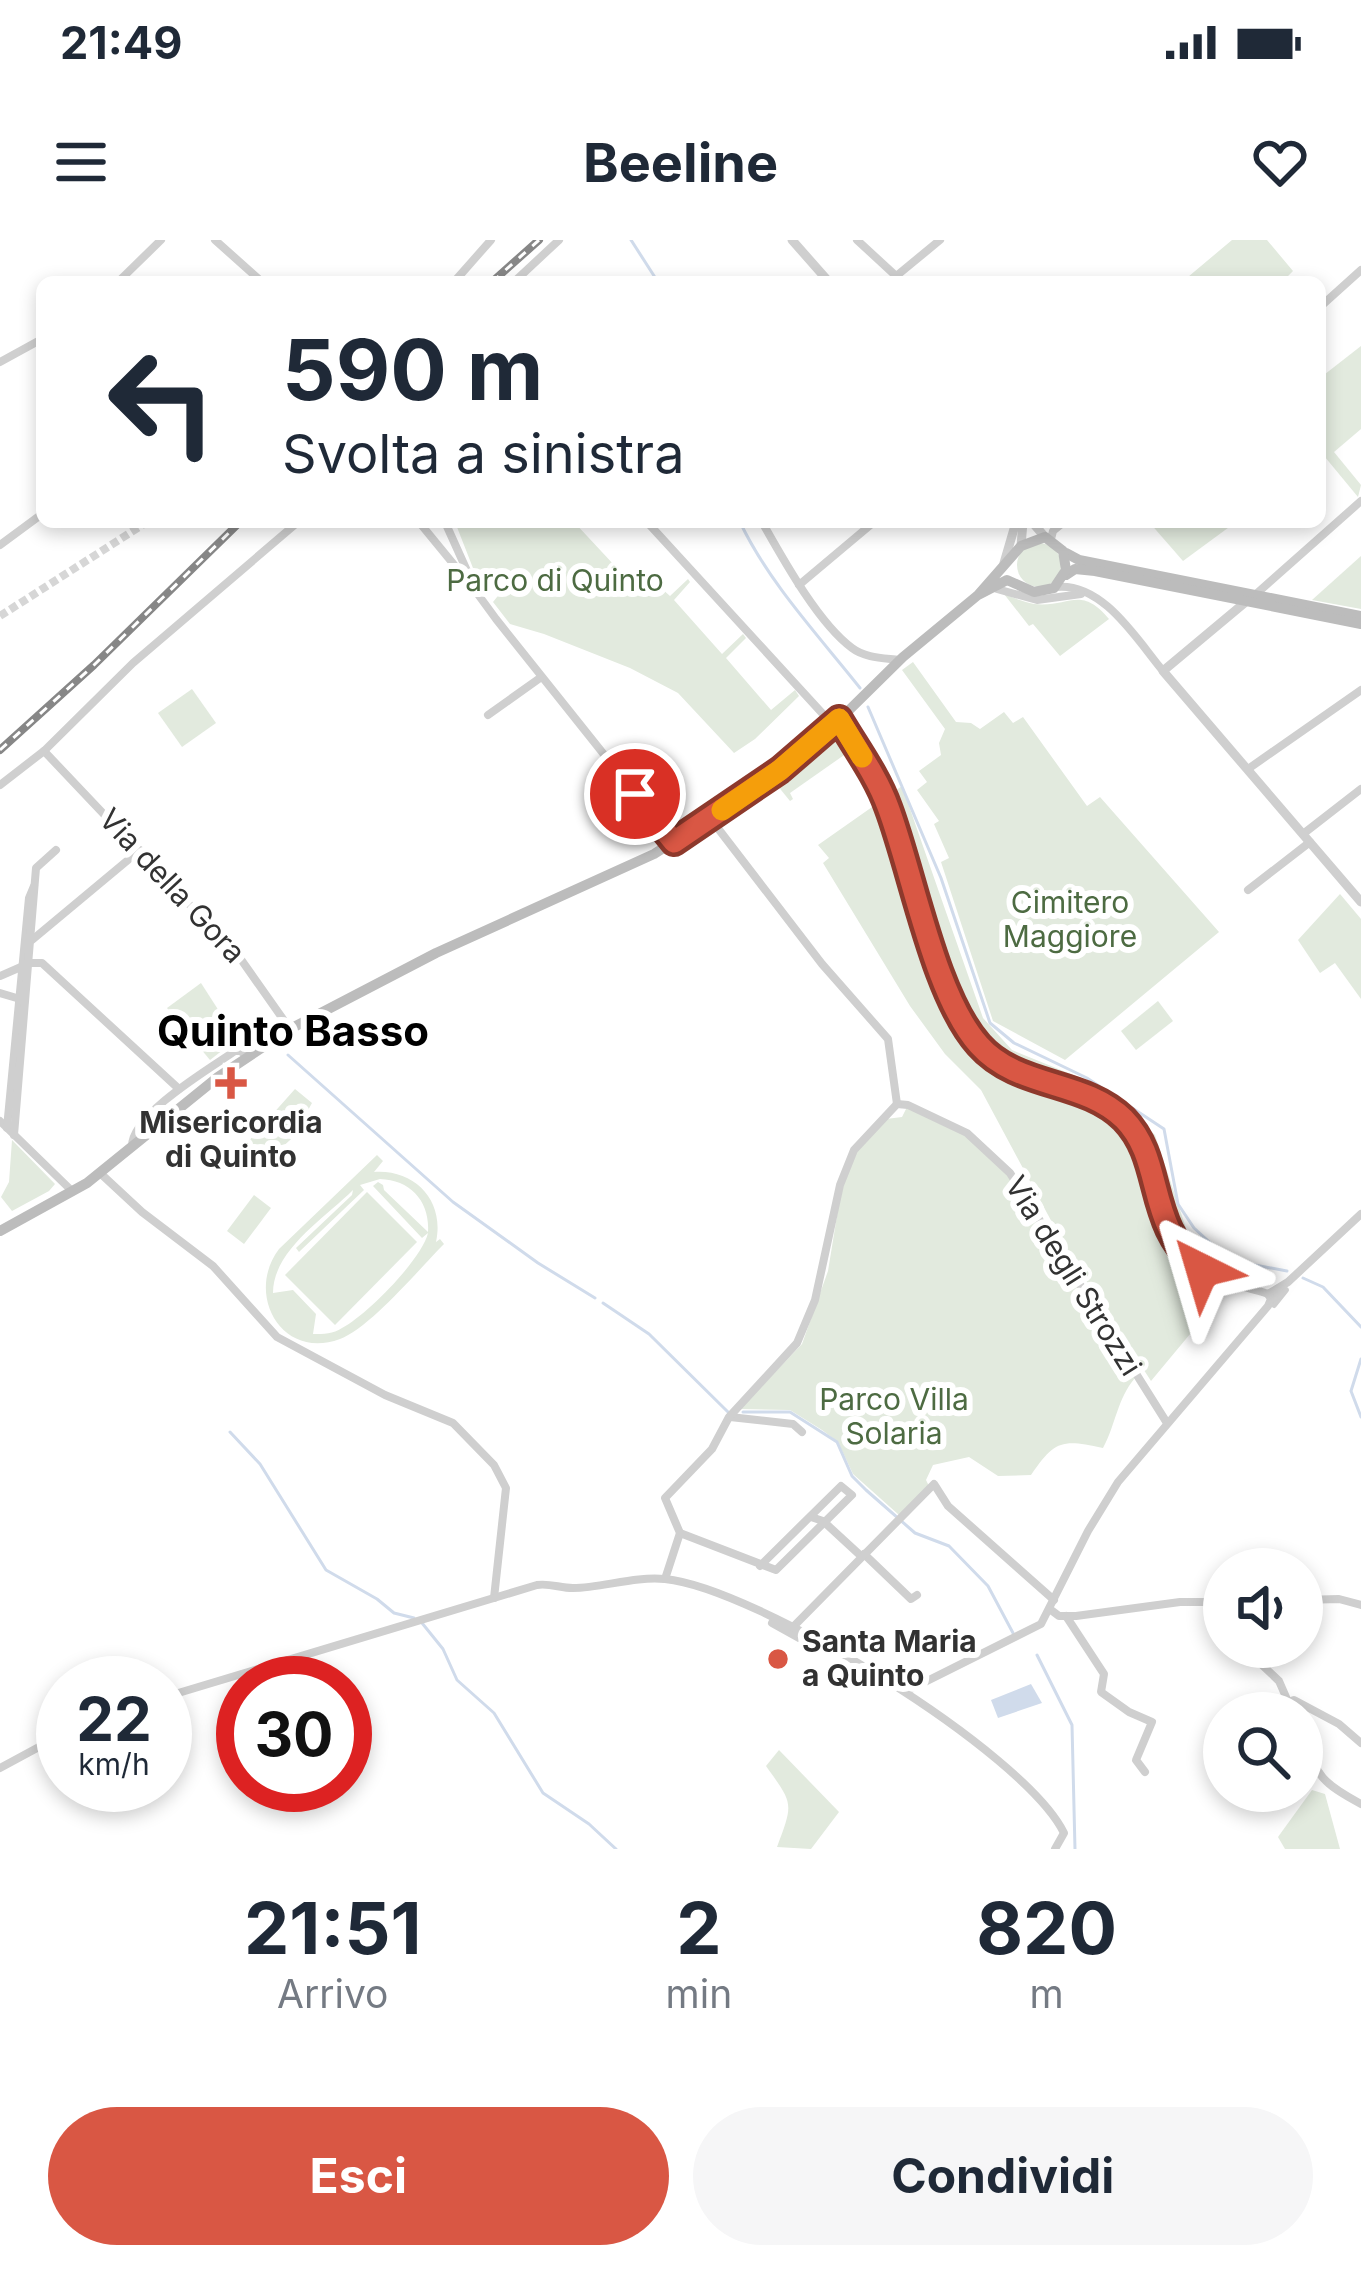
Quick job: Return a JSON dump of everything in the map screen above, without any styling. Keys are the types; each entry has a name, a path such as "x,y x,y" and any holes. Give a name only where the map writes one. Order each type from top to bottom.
{"main road":[{"path":"0,1232 105,1170 290,1029 436,953 674,842 710,818 780,770 836,722 1036,537 1048,538 1079,560 1361,620"},
{"path":"1018,550 1014,572 1022,585"},
{"path":"1063,551 1064,576"},
{"path":"978,595 1003,581 1039,592 1055,588 1072,569 1251,598"}],"street":[{"path":"124,276 161,240"},
{"path":"215,240 255,276"},
{"path":"459,276 491,240"},
{"path":"521,276 560,240"},
{"path":"792,240 824,276"},
{"path":"856,240 889,276"},
{"path":"895,276 934,242"},
{"path":"1326,302 1361,270"},
{"path":"0,362 36,342"},
{"path":"1163,671 1361,501"},
{"path":"0,544 5,533 36,517"},
{"path":"0,785 291,528"},
{"path":"424,528 674,842"},
{"path":"448,528 477,593"},
{"path":"652,528 836,722 880,788 949,996 968,1030 988,1054 1009,1069 1083,1095 1125,1120 1142,1150 1171,1236 1202,1270 1268,1294"},
{"path":"766,528 799,585 852,648 868,656 899,660"},
{"path":"799,585 867,528"},
{"path":"1001,571 1021,528"},
{"path":"1018,550 1023,528"},
{"path":"1033,528 1048,538 1058,528"},
{"path":"1055,588 1065,586 1091,595 1114,615 1361,902"},
{"path":"978,595 999,589 1037,600 1091,595"},
{"path":"488,715 541,678"},
{"path":"1248,769 1361,690"},
{"name":"Via della Gora","path":"44,751 247,967 290,1029"},
{"path":"594,814 628,786"},
{"path":"1248,890 1361,789"},
{"path":"665,1579 680,1532 665,1498 712,1449 730,1417 797,1342 819,1285 840,1185 854,1150 896,1104 890,1041 822,964 710,818"},
{"path":"7,1128 30,963 36,868 56,850"},
{"path":"31,941 140,850"},
{"path":"7,1128 20,999 30,963 28,898 34,885"},
{"path":"2,975 30,963 46,967 179,1089"},
{"path":"0,993 20,999"},
{"path":"132,1148 134,1133 179,1089 235,1051 247,1058"},
{"name":"Via degli Strozzi","path":"896,1104 908,1105 967,1133 1010,1173 1167,1424"},
{"path":"7,1128 73,1192"},
{"path":"105,1170 142,1212 213,1265 277,1336 385,1395 443,1417 472,1439 506,1488 494,1598"},
{"path":"908,1691 1036,1628 1118,1482 1262,1312 1268,1294 1288,1282 1360,1216"},
{"path":"730,1417 793,1424 802,1432"},
{"path":"793,1627 934,1484 948,1506 1066,1616 1104,1674 1101,1692 1152,1722 1136,1760 1145,1772"},
{"path":"680,1532 760,1566 782,1568 852,1495 841,1486 760,1566"},
{"path":"811,1517 826,1523 912,1598"},
{"path":"192,1689 549,1583 574,1588 606,1581 665,1579 712,1591 793,1627 908,1691 1031,1787 1064,1833 1055,1849"},
{"path":"1323,1599 1361,1605"},
{"path":"1066,1616 1203,1602"},
{"path":"742,1604 745,1610 837,1654"},
{"path":"1265,1668 1284,1692"},
{"path":"1323,1715 1361,1743"},
{"path":"0,1768 36,1749"},
{"path":"1323,1782 1361,1804"}],"green space":[{"path":"1232,240 1267,240 1293,271 1288,276 1189,276"},
{"path":"1361,346 1361,429 1334,452 1361,485 1358,497 1326,458 1326,373"},
{"name":"Parco di Quinto","path":"457,528 580,528 629,581 641,570 670,596 688,579 674,600 722,654 743,634 746,638 726,658 771,710 795,690 799,696 734,753 678,693 630,668 510,624 493,602 501,592 492,581 484,591"},
{"path":"1154,528 1228,528 1183,561"},
{"path":"1039,543 1054,550 1061,565 1054,580 1039,587 1024,580 1017,565 1024,550"},
{"path":"1361,556 1361,609 1312,600"},
{"path":"1004,594 1034,604 1082,600 1109,619 1060,656"},
{"name":"Cimitero Maggiore","path":"913,662 956,722 980,729 1004,712 1013,723 1023,717 1087,806 1100,797 1219,932 1065,1060 993,1021 941,862 949,858 934,824 939,821 917,790 927,782 919,771 941,755 939,743 945,729 902,670"},
{"path":"192,689 216,723 182,747 158,713"},
{"path":"839,739 854,756 847,753 790,793 790,801 777,785 829,741"},
{"path":"902,786 983,1018 1012,1050 1088,1081 1123,1104 1155,1135 1192,1246 1222,1285 1220,1298 1151,1381 1069,1254 981,1090 945,1054 910,1006 823,863 829,858 818,845"},
{"path":"1340,894 1361,919 1361,999 1335,963 1320,973 1298,940"},
{"path":"201,983 237,1039 210,1060 167,1008"},
{"path":"1158,1001 1173,1021 1136,1050 1121,1031"},
{"path":"295,1089 312,1103 307,1112 313,1119 266,1162 246,1144"},
{"name":"Parco Villa Solaria","path":"908,1105 947,1121 1010,1173 1135,1378 1103,1448 1061,1445 1031,1475 998,1476 969,1457 933,1465 926,1480 929,1486 899,1515 853,1474 838,1442 822,1430 790,1410 740,1409 802,1344 828,1271 842,1185 858,1150 886,1119 902,1117"},
{"path":"12,1140 55,1184 12,1211 1,1197 9,1182"},
{"path":"377,1155 383,1161 374,1172 402,1176 424,1191 436,1213 436,1242 440,1239 444,1244 366,1323 340,1339 319,1343 301,1341 286,1332 268,1303 269,1267 279,1249","holes":["391,1180 409,1188 422,1202 428,1232 383,1185 373,1186 422,1238 428,1233 424,1244 405,1271 353,1321 335,1331 313,1334 316,1314 293,1290 273,1293 282,1263 302,1236 353,1190 296,1248 299,1252 364,1190 360,1185"]},
{"path":"367,1192 417,1242 335,1325 285,1275"},
{"path":"254,1195 271,1208 244,1244 227,1231"},
{"path":"779,1750 839,1812 811,1849 777,1847 788,1804 766,1766"},
{"path":"1325,1794 1340,1849 1285,1849 1278,1837 1296,1812 1323,1812"}],"water":[{"path":"1031,1684 1042,1703 998,1718 991,1700"}],"waterway":[{"path":"631,240 654,276"},
{"path":"743,528 780,587 860,688"},
{"path":"868,707 941,878 990,1023 1014,1043 1087,1078 1164,1129 1178,1204 1194,1228 1229,1260 1287,1271"},
{"path":"288,1055 453,1202 595,1298"},
{"path":"1303,1278 1323,1287 1361,1327"},
{"path":"603,1303 649,1334 728,1412"},
{"path":"1361,1359 1351,1391 1361,1417"},
{"path":"743,1412 790,1412 837,1442 852,1476 866,1490 915,1533 949,1546 988,1586 1013,1633"},
{"path":"230,1432 260,1464 326,1570 394,1613 414,1618"},
{"path":"422,1623 443,1649 457,1680 494,1713 543,1793 616,1849"},
{"path":"1037,1655 1072,1725 1075,1849"}],"tunnel":[{"path":"0,616 138,528"}],"railway":[{"path":"499,276 539,240"},
{"path":"0,750 234,528"}],"slow traffic":[{"path":"722,810 780,770 839,719 862,757"}],"place":[{"name":"Misericordia di Quinto","path":"231,1083"},
{"name":"Santa Maria a Quinto","path":"778,1659"}],"district":[{"name":"Quinto Basso","path":"293,1031"}],"route":[{"path":"635,794 674,842 780,770 839,719 886,802 949,996 968,1030 988,1054 1009,1069 1083,1095 1125,1120 1142,1150 1171,1236 1202,1270"}]}
